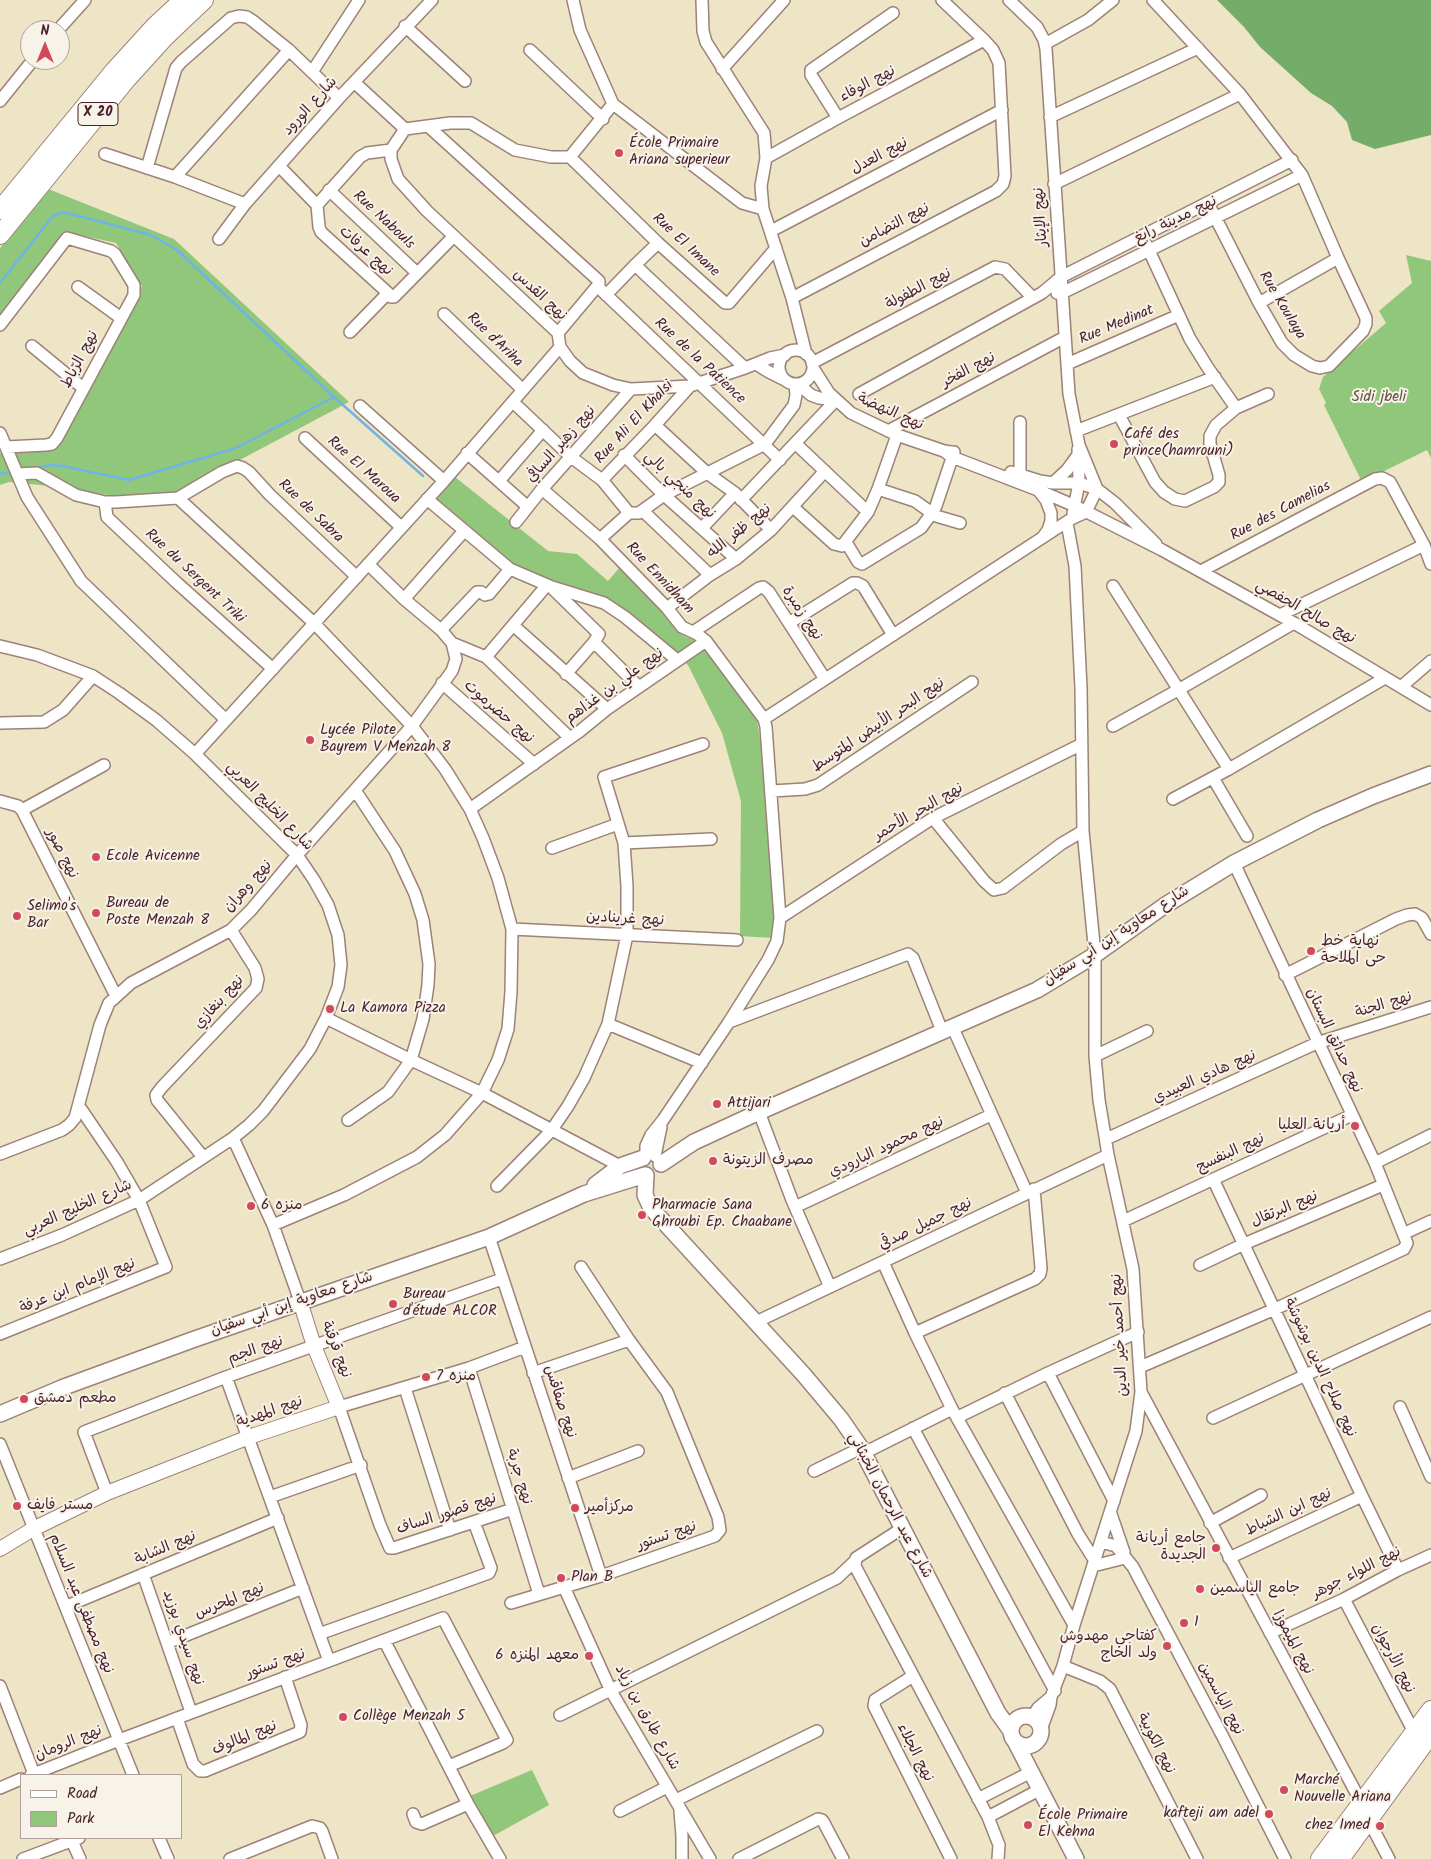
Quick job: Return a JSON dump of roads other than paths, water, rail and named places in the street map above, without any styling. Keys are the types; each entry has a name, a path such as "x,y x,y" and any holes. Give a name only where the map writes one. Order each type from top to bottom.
{"main road":[{"name":"X 20","path":"0,210 114,71 155,26 183,0"},
{"name":"X 20","path":"0,235 126,80 165,37 204,0"},
{"name":"شارع معاوية إبن أبي سفيان","path":"0,1414 64,1387 300,1301 489,1238 584,1194 608,1185 651,1164 680,1145 694,1142 1036,990 1095,955 1164,906 1234,862 1318,820 1373,796 1430,775"},
{"name":"شارع معاوية إبن أبي سفيان","path":"584,1194 620,1166 651,1164"},
{"path":"608,1185 627,1188 645,1195 651,1164"},
{"path":"651,1164 657,1213"},
{"name":"شارع عبد الرحمان الخبثاني","path":"645,1195 652,1208 841,1419 862,1450 1076,1859"},
{"path":"995,1705 1026,1717 1040,1725 1031,1772"},
{"path":"1340,1859 1368,1820 1423,1733 1431,1710"},
{"path":"1026,1717 1012,1725 1013,1736 1026,1746 1039,1736"},
{"path":"1320,1859 1361,1802 1423,1733"}],"street":[{"path":"312,72 359,0"},
{"name":"شارع الورود","path":"218,239 245,204 354,82 405,26 432,0"},
{"path":"573,0 580,30 613,104 742,203 763,209"},
{"name":"نهج النهضة","path":"702,0 704,37 722,69 763,130 766,158 762,180 763,209 811,362 823,385 851,413 892,433 950,454"},
{"path":"722,69 784,0"},
{"path":"942,0 993,50 998,63 1002,110"},
{"name":"نهج الإيثار","path":"1009,0 1037,27 1045,44 1069,394 1078,450"},
{"path":"1045,44 1088,20 1113,0"},
{"name":"Rue Koulaya","path":"1153,0 1240,94 1302,175 1366,318 1366,324 1357,337 1334,362 1327,367 1312,366 1287,350 1259,303 1208,203"},
{"path":"66,20 81,1"},
{"path":"838,118 811,75 811,70 892,13"},
{"path":"147,168 176,68 232,18 247,16 289,50 340,98"},
{"path":"405,26 465,81"},
{"name":"نهج الوفاء","path":"766,158 984,40"},
{"path":"1050,117 1198,48"},
{"path":"175,177 289,50"},
{"path":"530,50 602,119"},
{"path":"0,100 25,70"},
{"path":"354,82 405,129"},
{"path":"1054,184 1240,94"},
{"path":"279,166 317,204 360,156 367,153 391,150 405,129 450,122 470,123 515,150 550,157 570,157 613,104"},
{"name":"نهج التضامن","path":"792,298 996,191 1003,184 1005,176 1002,110"},
{"name":"نهج العدل","path":"771,231 1002,110"},
{"name":"Rue de la Patience","path":"428,126 598,280 600,283 597,286 695,385 765,444 780,460"},
{"name":"نهج القدس","path":"391,150 391,159 398,179 454,236 558,333 560,347 570,361 583,373 613,385 631,388 695,385 770,358 785,355"},
{"path":"105,154 175,177 245,204"},
{"name":"Rue El Imane","path":"570,157 658,243 726,303 729,302 776,248"},
{"name":"نهج مدينة رابغ","path":"859,394 1037,296 1061,277 1292,160"},
{"name":"نهج مدينة رابغ","path":"1062,293 1216,219 1302,175"},
{"name":"Rue Nabouls","path":"329,190 417,273"},
{"name":"نهج عرفات","path":"317,204 321,232 388,293"},
{"path":"350,332 388,293 391,297 394,297 454,236"},
{"path":"1143,236 1148,251 1190,339 1236,408"},
{"name":"نهج الرّباط","path":"0,325 65,239 70,238 111,251 115,254 135,290 57,438 52,444 6,447"},
{"path":"606,295 658,243"},
{"path":"1259,303 1338,258"},
{"path":"635,264 750,366 796,384 811,395 836,400"},
{"name":"نهج الطفولة","path":"811,362 995,267 1004,269 1037,296"},
{"path":"558,333 597,286"},
{"path":"78,287 121,318"},
{"path":"1037,296 1062,293"},
{"name":"Rue d'Ariha","path":"444,314 523,390"},
{"name":"Rue Medinat","path":"1067,364 1179,315"},
{"name":"نهج الفخر","path":"892,433 1065,337"},
{"path":"32,346 83,388"},
{"path":"195,754 225,719 357,577 401,526 428,499 560,347"},
{"path":"783,379 779,366 780,362 785,355 796,350 811,362 809,379 796,384"},
{"path":"1076,431 1215,377"},
{"path":"513,402 572,457 602,480 629,513 635,514 643,511 664,495 765,444 794,405 796,384"},
{"name":"Rue Ali El Khalsi","path":"602,480 624,455 695,385"},
{"name":"نهج زهير السافي","path":"516,522 542,489 631,388"},
{"path":"1119,414 1155,482 1170,496 1180,501 1185,501 1214,487 1219,482 1219,475 1211,451 1210,436 1216,426 1236,408 1268,394"},
{"path":"702,528 780,460 836,400"},
{"path":"360,406 444,481"},
{"path":"1020,422 1020,475"},
{"path":"655,425 707,473 738,497 771,530"},
{"path":"500,481 543,430"},
{"path":"0,433 32,505 81,581 225,719"},
{"path":"793,507 834,544 840,546 846,542 868,512 878,489 892,433"},
{"name":"Rue El Maroua","path":"305,438 401,526"},
{"path":"795,443 868,512"},
{"path":"1078,450 1078,483 1081,509"},
{"path":"1053,483 1067,470 1078,450"},
{"path":"651,1164 664,1120 729,1022 774,951 778,941 780,918 772,791 764,719 1069,521 1097,488 1078,450"},
{"path":"467,453 528,507"},
{"path":"846,542 858,562 862,564 921,528 932,513 950,454"},
{"name":"نهج صالح الحفصي","path":"950,454 1053,483 1078,483 1097,488 1115,503 1162,550"},
{"name":"نهج صالح الحفصي","path":"950,454 1081,509 1162,550 1294,623 1431,705"},
{"name":"نهج منجي بالي","path":"624,455 664,495 736,559"},
{"name":"Rue de Sabra","path":"178,498 222,472 237,466 243,468 249,472 270,496 357,577"},
{"name":"نهج ظفر الله","path":"667,608 736,559 771,530 824,471"},
{"path":"17,474 37,473 76,494 105,502 178,498 314,623 412,726 445,769 470,809 484,838 498,878 512,929 511,992 506,1040 482,1093 445,1135 417,1156 344,1195 272,1226"},
{"name":"Rue des Camelias","path":"1201,572 1375,479 1382,478 1390,482 1424,545"},
{"name":"Rue Ennidham","path":"542,489 600,539 667,608 682,627 706,640 764,719"},
{"path":"878,489 915,502 932,513 960,523"},
{"path":"1038,490 1046,500 1051,513 1048,530 1040,540"},
{"name":"نهج علي بن غذاهم","path":"428,499 510,569 549,586 604,603 625,617 677,660 606,708 570,738 470,809"},
{"name":"Rue du Sergent Triki","path":"105,502 107,517 272,669"},
{"path":"643,511 710,576"},
{"path":"600,539 629,513"},
{"name":"نهج أحمد خير الدين","path":"1039,1736 1063,1666 1074,1624 1111,1514 1136,1431 1141,1392 1133,1270 1108,1155 1099,1100 1095,1056 1095,955 1083,831 1080,745 1081,688 1075,566 1069,521"},
{"path":"404,599 464,531"},
{"path":"1280,615 1424,545 1431,564"},
{"path":"368,564 452,642 486,657 570,738"},
{"path":"441,630 477,592 482,592 485,595 489,594 510,569"},
{"path":"789,623 853,583 857,583 863,586 893,635"},
{"path":"486,657 549,586 598,633 594,642 566,674"},
{"path":"1113,586 1229,769"},
{"name":"نهج زمبرة","path":"693,632 763,587 769,592 825,679"},
{"path":"1112,726 1294,623"},
{"path":"514,626 606,708"},
{"path":"677,660 706,640"},
{"name":"نهج وهران","path":"0,1154 62,1130 75,1118 100,1025 108,1004 131,983 231,930 251,910 297,855 412,726 452,671 456,659 452,642"},
{"path":"594,642 638,686"},
{"name":"شارع الخليج العربي","path":"0,646 37,655 92,676 120,693 156,720 195,754 297,855 328,905 338,935 341,965 338,987 326,1018 310,1050 263,1111 233,1138 139,1200 62,1235 0,1259"},
{"path":"1402,686 1431,661"},
{"path":"0,723 44,722 63,710 92,676"},
{"path":"1173,799 1229,769 1385,678"},
{"name":"نهج البحر الأبيض المتوسط","path":"772,791 805,789 818,785 972,682"},
{"name":"نهج حضرموت","path":"442,684 534,764"},
{"path":"497,1186 550,1131 568,1106 584,1078 608,1024 627,936 627,886 624,843 604,777 703,744"},
{"name":"نهج البحر الأحمر","path":"780,918 933,818 1080,745"},
{"path":"0,801 18,806 22,810 104,765"},
{"path":"1213,778 1247,836"},
{"path":"348,1120 388,1092 411,1060 423,1019 429,964 423,920 415,894 395,851 355,790"},
{"name":"نهج صور","path":"22,810 116,996"},
{"path":"933,818 984,881 994,890 1003,888 1061,844 1083,831"},
{"path":"552,848 618,824"},
{"path":"624,843 711,839"},
{"name":"نهج حدائق البستان","path":"1234,862 1375,1164 1382,1185 1404,1233"},
{"path":"1285,974 1407,915 1415,914 1422,918 1431,934"},
{"name":"نهج غرينادين","path":"512,929 737,940"},
{"name":"نهج بنغازي","path":"203,1157 156,1095 251,995 258,984 255,968 231,930"},
{"path":"729,1022 908,954 913,958 991,1116 1031,1191 1041,1268 1040,1274 1035,1279 914,1333"},
{"name":"نهج الجنة","path":"1317,1043 1431,1007"},
{"path":"326,1018 482,1093 550,1131 620,1166"},
{"path":"608,1024 702,1063"},
{"path":"1095,1056 1147,1031"},
{"name":"نهج هادي العبيدي","path":"1106,1139 1317,1043"},
{"path":"79,1106 117,1162 139,1200"},
{"path":"759,1112 795,1207 830,1287"},
{"name":"نهج البنفسج","path":"1123,1220 1352,1115"},
{"name":"نهج محمود البارودي","path":"795,1207 991,1116"},
{"path":"1375,1164 1431,1135"},
{"name":"نهج قرقنة","path":"233,1138 272,1226 300,1301 314,1346 361,1465 380,1525 390,1548"},
{"name":"نهج جميل صدقي","path":"756,1322 1108,1155"},
{"name":"نهج صلاح الدين بوشوشة","path":"1213,1179 1398,1570"},
{"name":"نهج البرتقال","path":"1200,1265 1244,1244 1382,1185"},
{"name":"نهج الإمام ابن عرفة","path":"0,1334 166,1267 139,1200"},
{"path":"1140,1367 1274,1309 1404,1249 1407,1243 1404,1233 1431,1221"},
{"name":"نهج صفاقس","path":"489,1238 601,1576"},
{"path":"883,1262 914,1333 955,1413 1074,1624"},
{"path":"533,1374 629,1340 581,1266"},
{"name":"نهج الجم","path":"107,1494 84,1432 226,1377 502,1279"},
{"path":"1213,1418 1431,1317"},
{"path":"814,1471 913,1428 1005,1393 1138,1332"},
{"name":"نهج تستور","path":"511,1603 601,1576 718,1534 720,1526 718,1517 672,1404 658,1379 629,1340"},
{"name":"نهج المهدية","path":"0,1549 33,1529 107,1494 249,1437 339,1407 469,1368 525,1347"},
{"name":"نهج جربة","path":"469,1368 539,1594"},
{"path":"1048,1373 1114,1501"},
{"path":"226,1377 329,1661"},
{"path":"405,1388 450,1530"},
{"name":"نهج الميموزا","path":"1141,1392 1361,1802"},
{"path":"1005,1393 1094,1564 1126,1558"},
{"path":"1400,1407 1431,1477"},
{"path":"913,1428 1053,1694 1026,1717"},
{"name":"نهج مصطفى عبد السلام","path":"0,1444 33,1529 67,1606 133,1774"},
{"path":"568,1478 638,1451"},
{"path":"270,1497 361,1465"},
{"path":"1210,1523 1261,1495"},
{"name":"نهج ابن الشباط","path":"1229,1558 1362,1496"},
{"name":"نهج قصور الساف","path":"390,1548 513,1509"},
{"name":"نهج الياسمين","path":"1111,1514 1126,1558 1135,1571 1287,1858"},
{"name":"نهج الشابة","path":"67,1606 278,1518"},
{"path":"319,1634 489,1573 491,1568 474,1522"},
{"path":"560,1715 837,1578 855,1562 856,1558 902,1529"},
{"path":"1100,1545 1110,1554 1126,1558"},
{"name":"نهج اللواء جوهر","path":"1270,1634 1344,1599 1431,1554"},
{"path":"855,1562 858,1574 988,1817 999,1845 998,1859"},
{"name":"نهج سيدي بوزيد","path":"143,1574 191,1712"},
{"path":"837,1578 858,1574"},
{"name":"شارع طارق بن زياد","path":"564,1587 611,1691 710,1859"},
{"name":"نهج المحرس","path":"167,1643 303,1588"},
{"name":"نهج الأرجوان","path":"1344,1599 1423,1733"},
{"name":"نهج تستور","path":"119,1740 443,1618 507,1740 449,1766"},
{"path":"384,1640 468,1804 500,1859"},
{"name":"نهج الكوبية","path":"1063,1666 1100,1681 1110,1689 1197,1859"},
{"name":"نهج الجلاء","path":"913,1676 874,1700 874,1706 952,1859"},
{"name":"نهج المالوف","path":"177,1718 193,1764 200,1771 205,1771 300,1732 301,1725 285,1677"},
{"path":"0,1686 33,1774"},
{"path":"682,1859 682,1836 677,1803 817,1731"},
{"name":"نهج الرومان","path":"33,1774 119,1740"},
{"path":"978,1799 1031,1772"},
{"path":"0,1788 20,1779"},
{"path":"620,1812 667,1787"},
{"path":"988,1817 1039,1790"},
{"path":"413,1814 416,1822 422,1824 468,1804"},
{"path":"739,1859 820,1819 843,1859"},
{"path":"1368,1820 1389,1859"},
{"path":"230,1859 312,1826 320,1828 322,1831 332,1859"},
{"path":"23,1859 76,1839 80,1859"},
{"path":"159,1839 168,1859"}],"waterway":[{"path":"0,283 52,217 60,213 67,213 151,235 177,250 334,397 423,476"},
{"path":"36,468 51,465 63,466 129,480 236,448 334,397"},
{"path":"0,474 13,472"}],"place":[{"name":"École Primaire Ariana superieur","path":"619,153"},
{"name":"Café des prince(hamrouni)","path":"1114,444"},
{"name":"Lycée Pilote Bayrem V Menzah 8","path":"310,740"},
{"name":"Ecole Avicenne","path":"96,857"},
{"name":"Bureau de Poste Menzah 8","path":"96,913"},
{"name":"Selimo's Bar","path":"17,916"},
{"name":"نهاية خط حى الملاحة","path":"1311,951"},
{"name":"La Kamora Pizza","path":"330,1009"},
{"name":"Attijari","path":"717,1104"},
{"name":"أريانة العليا","path":"1355,1126"},
{"name":"مصرف الزيتونة","path":"713,1161"},
{"name":"منزه 6","path":"251,1206"},
{"name":"Pharmacie Sana Ghroubi Ep. Chaabane","path":"642,1215"},
{"name":"Bureau d'étude ALCOR","path":"393,1304"},
{"name":"منزه 7","path":"426,1377"},
{"name":"مطعم دمشق","path":"24,1399"},
{"name":"مستر فايف","path":"17,1506"},
{"name":"مركزأمير","path":"575,1508"},
{"name":"جامع أريانة الجديدة","path":"1216,1548"},
{"name":"Plan B","path":"561,1578"},
{"name":"جامع الياسمين","path":"1200,1589"},
{"name":"1","path":"1184,1623"},
{"name":"كفتاجي مهدوش ولد الخاج","path":"1167,1646"},
{"name":"معهد المنزه 6","path":"589,1656"},
{"name":"Collège Menzah 5","path":"343,1717"},
{"name":"Marché Nouvelle Ariana","path":"1284,1790"},
{"name":"kafteji am adel","path":"1269,1814"},
{"name":"École Primaire El Kehna","path":"1028,1825"},
{"name":"chez Imed","path":"1380,1826"}],"park label":[{"name":"Sidi jbeli","path":"1379,398"}]}
